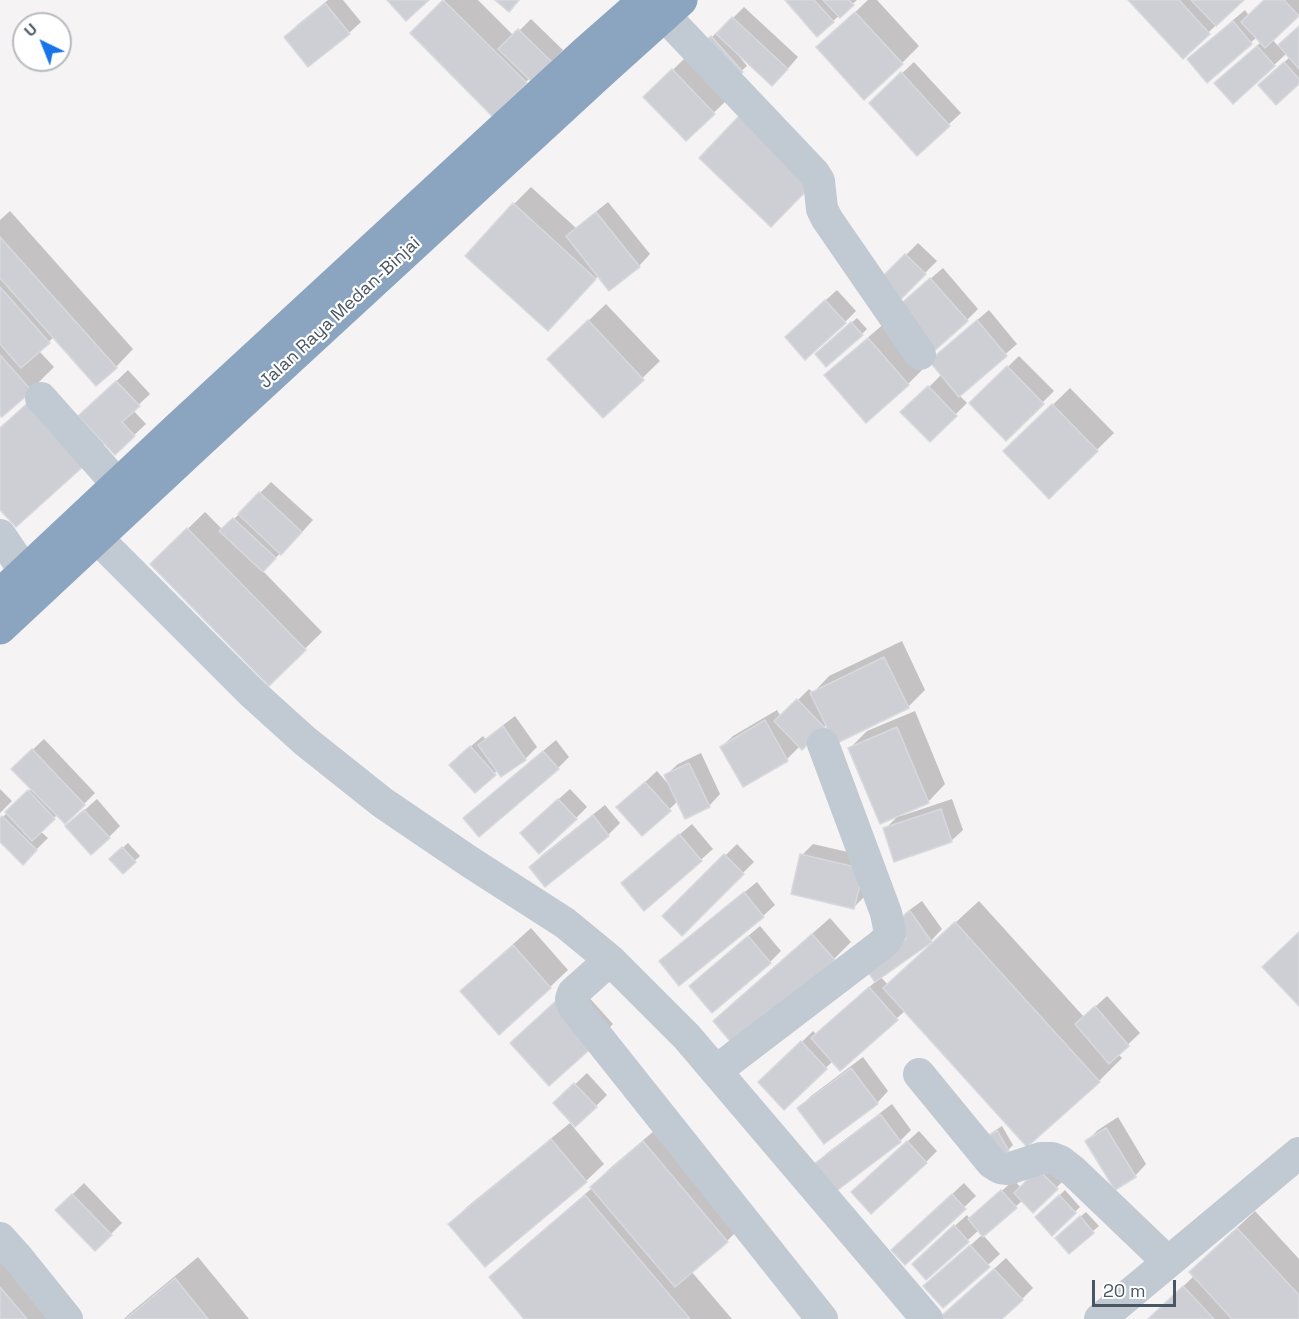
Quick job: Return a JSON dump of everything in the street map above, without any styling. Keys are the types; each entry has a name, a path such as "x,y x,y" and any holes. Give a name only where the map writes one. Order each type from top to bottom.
{"highway":[{"name":"Jalan Raya Medan-Binjai","path":"0,595 534,100 663,5"},
{"name":"Jalan Raya Medan-Binjai","path":"0,628 594,79 663,5"}],"street":[{"path":"663,5 814,172 819,181 822,209 827,219 920,354"},
{"path":"41,398 118,485"},
{"path":"0,535 25,572"},
{"path":"97,538 253,694 304,741 383,802 564,923 610,960 687,1037 927,1319"},
{"path":"716,1071 881,945 890,933 886,913 823,744"},
{"path":"610,960 573,993 571,999 573,1006 822,1319"},
{"path":"919,1074 992,1163 1000,1168 1008,1169 1041,1158 1060,1161 1168,1262"},
{"path":"1100,1319 1299,1153"},
{"path":"0,1238 67,1319"}],"building":[{"path":"387,0 429,0 406,21"},
{"path":"443,0 527,83 493,117 410,33"},
{"path":"495,0 519,0 509,12"},
{"path":"785,0 814,0 834,22 817,37"},
{"path":"823,0 849,0 854,5 840,18"},
{"path":"1128,0 1179,0 1210,34 1183,59"},
{"path":"1191,0 1244,0 1216,26"},
{"path":"1264,0 1284,0 1299,16 1265,48 1241,22"},
{"path":"325,3 350,34 308,67 284,37"},
{"path":"855,12 903,64 864,100 816,47"},
{"path":"732,17 788,69 772,86 716,34"},
{"path":"1233,21 1252,44 1207,83 1187,59"},
{"path":"1299,26 1299,69 1278,45"},
{"path":"518,29 553,63 533,83 498,49"},
{"path":"711,36 743,72 730,83 698,48"},
{"path":"1257,46 1275,66 1233,104 1214,83"},
{"path":"1284,62 1299,79 1299,84 1276,105 1258,85"},
{"path":"672,69 715,114 686,141 643,97"},
{"path":"901,72 950,126 917,156 869,103"},
{"path":"739,116 812,185 771,227 699,158"},
{"path":"513,203 596,279 548,331 465,256"},
{"path":"596,212 640,267 609,291 566,236"},
{"path":"0,237 117,368 96,386 0,278"},
{"path":"905,254 926,274 900,300 879,280"},
{"path":"930,278 968,321 933,352 895,309"},
{"path":"0,287 50,343 21,368 0,344"},
{"path":"825,300 846,323 805,360 785,337"},
{"path":"588,320 644,380 603,418 547,359"},
{"path":"977,320 1007,356 959,397 929,361"},
{"path":"851,322 863,335 826,367 815,354"},
{"path":"868,338 909,385 866,423 824,375"},
{"path":"0,355 32,391 2,417 0,416"},
{"path":"1007,366 1044,404 1006,441 969,403"},
{"path":"116,381 140,406 122,422 135,436 115,455 78,416"},
{"path":"928,386 957,416 930,442 900,412"},
{"path":"31,400 87,463 16,527 0,510 0,428"},
{"path":"1052,404 1098,451 1049,499 1003,451"},
{"path":"259,492 302,532 281,555 238,514"},
{"path":"233,518 276,558 263,572 219,531"},
{"path":"187,528 306,650 269,686 150,564"},
{"path":"884,657 909,708 835,744 810,693"},
{"path":"797,699 825,728 802,750 774,721"},
{"path":"765,720 788,761 743,787 720,747"},
{"path":"503,726 526,760 501,777 478,745"},
{"path":"897,727 929,803 880,824 848,748"},
{"path":"470,746 496,775 475,793 449,765"},
{"path":"32,749 85,805 65,824 11,769"},
{"path":"543,751 559,769 479,837 463,818"},
{"path":"689,763 710,807 685,819 664,775"},
{"path":"645,782 671,811 642,836 616,807"},
{"path":"28,790 55,819 32,841 5,812"},
{"path":"558,799 577,819 539,854 520,833"},
{"path":"941,809 952,842 894,862 883,828"},
{"path":"84,810 110,838 91,855 65,826"},
{"path":"593,815 609,836 545,887 529,867"},
{"path":"2,816 37,850 23,865 0,842 0,818"},
{"path":"679,834 702,861 644,911 621,883"},
{"path":"122,847 136,862 123,874 109,859"},
{"path":"724,854 744,874 682,936 662,916"},
{"path":"800,854 864,869 854,909 791,894"},
{"path":"744,892 764,917 679,986 659,961"},
{"path":"910,911 932,942 875,982 865,968 906,939 894,922"},
{"path":"955,922 1100,1082 1027,1147 883,988"},
{"path":"1299,932 1299,1006 1262,967"},
{"path":"812,934 835,960 736,1048 713,1021"},
{"path":"748,936 771,963 712,1013 689,986"},
{"path":"513,945 551,988 499,1035 460,991"},
{"path":"869,987 898,1020 840,1071 811,1038"},
{"path":"558,999 597,1043 549,1086 510,1043"},
{"path":"1095,1006 1129,1046 1109,1064 1075,1024"},
{"path":"801,1041 827,1069 784,1110 758,1082"},
{"path":"851,1068 878,1104 824,1144 797,1108"},
{"path":"574,1083 597,1107 575,1127 553,1103"},
{"path":"880,1114 901,1142 835,1192 814,1164"},
{"path":"1106,1128 1136,1177 1115,1190 1085,1141"},
{"path":"997,1130 1009,1151 995,1160 983,1139"},
{"path":"551,1139 587,1182 485,1267 448,1224"},
{"path":"643,1141 728,1242 675,1287 590,1187"},
{"path":"907,1141 927,1163 871,1214 851,1192"},
{"path":"1038,1169 1058,1189 1033,1213 1014,1193"},
{"path":"1001,1190 1017,1208 983,1237 968,1219"},
{"path":"72,1194 112,1235 95,1251 55,1210"},
{"path":"952,1194 966,1209 905,1265 891,1250"},
{"path":"585,1195 690,1319 524,1319 489,1277"},
{"path":"1059,1195 1076,1213 1052,1236 1035,1217"},
{"path":"1080,1216 1094,1233 1069,1254 1055,1238"},
{"path":"954,1225 969,1242 926,1280 912,1264"},
{"path":"1237,1228 1299,1295 1299,1319 1232,1319 1189,1272"},
{"path":"970,1245 990,1267 943,1308 923,1286"},
{"path":"994,1269 1023,1300 1002,1319 941,1319 940,1317"},
{"path":"175,1278 208,1319 126,1319"},
{"path":"1183,1286 1214,1319 1148,1319"},
{"path":"0,1287 27,1319 0,1319"}]}
